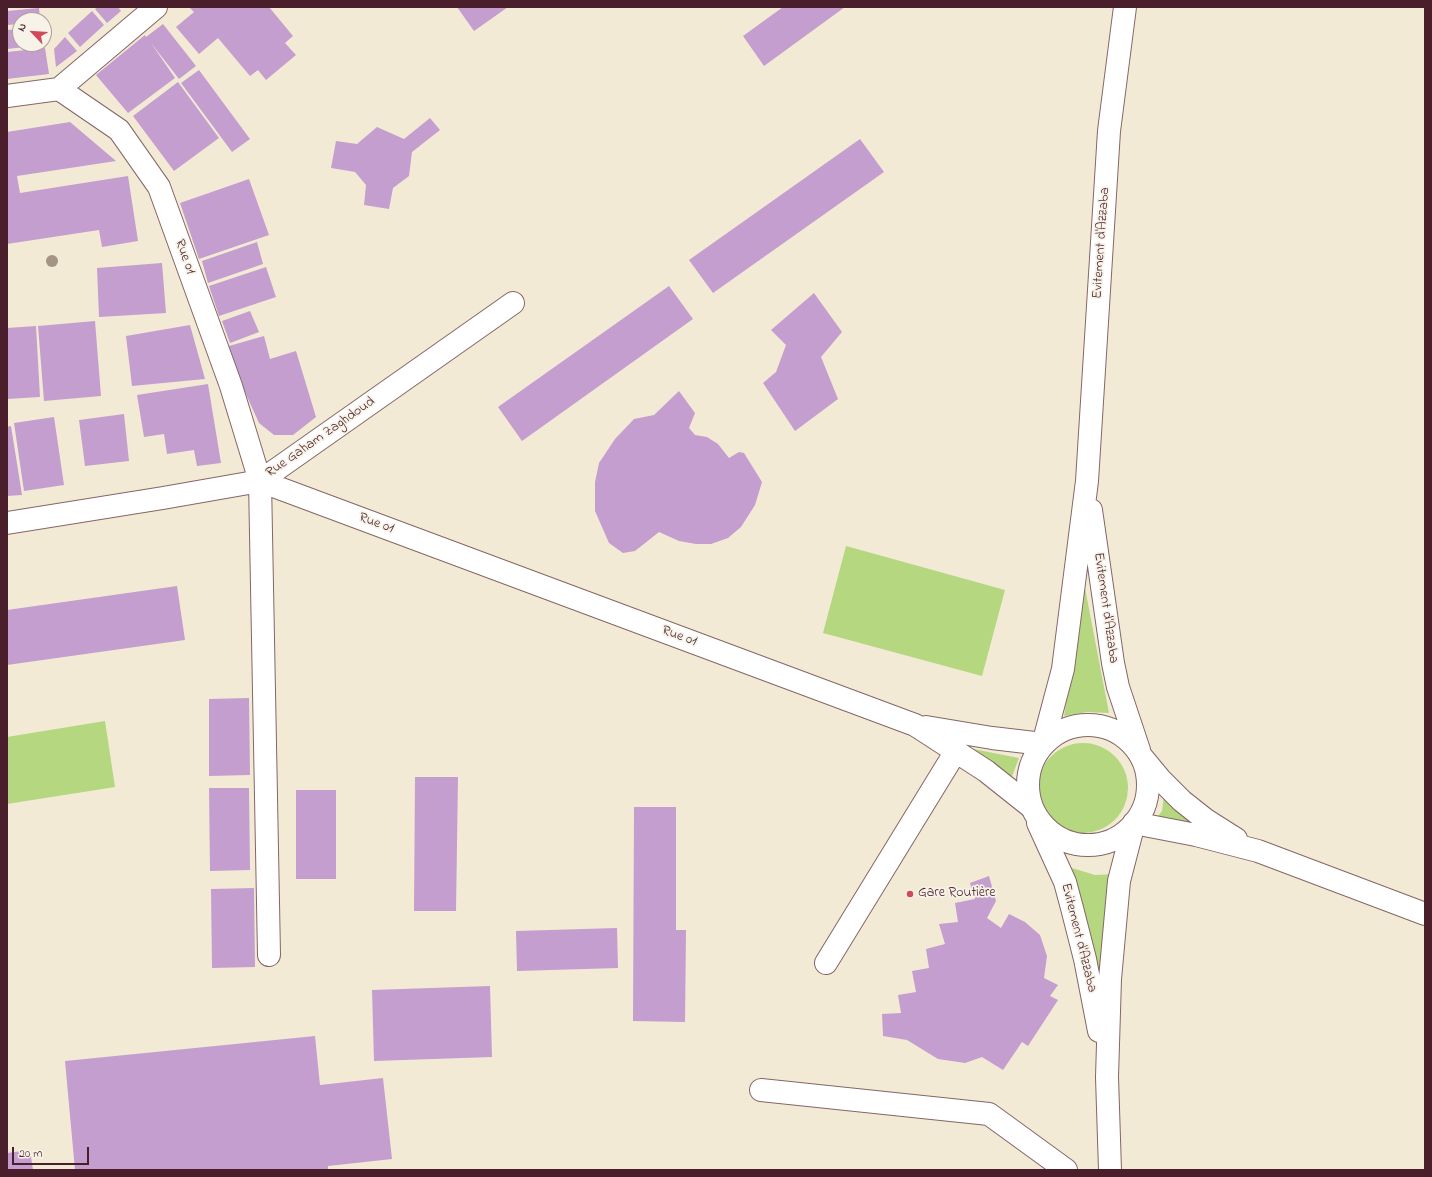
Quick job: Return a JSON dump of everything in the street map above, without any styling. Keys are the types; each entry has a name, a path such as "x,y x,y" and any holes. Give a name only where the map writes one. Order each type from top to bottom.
{"street":[{"path":"7,96 59,89 156,7"},
{"name":"Evitement d'Azzaba","path":"1043,744 1063,669 1087,481 1109,131 1125,7"},
{"name":"Rue 01","path":"59,89 119,130 159,187 231,386 260,480 915,725"},
{"name":"Rue Gaham Zaghdoud","path":"7,523 163,498 260,480 513,303"},
{"path":"260,480 269,955"},
{"name":"Evitement d'Azzaba","path":"1087,481 1112,663 1118,687 1141,756"},
{"path":"915,725 992,738 1043,744"},
{"path":"915,725 956,751 1008,788 1030,806 1040,823 1048,831 1062,840 1078,844 1095,845 1111,840 1126,832 1134,823 1144,805 1147,796 1147,776 1145,765 1141,756"},
{"path":"1030,806 1028,779 1030,767 1043,744 1058,733 1070,727 1095,725 1107,728 1128,740 1160,780 1182,801 1206,820 1258,851"},
{"path":"826,963 956,751"},
{"name":"Evitement d'Azzaba","path":"1030,806 1065,882 1088,972 1107,1077"},
{"path":"1134,823 1196,835 1258,851 1425,914"},
{"name":"Evitement d'Azzaba","path":"1110,1170 1107,1077 1109,1007 1114,930 1119,881 1134,823"},
{"path":"761,1090 989,1114 1066,1170"}],"green space":[{"path":"846,546 1005,590 982,676 823,633"},
{"path":"1085,588 1109,713 1087,712 1064,716"},
{"path":"105,721 115,787 7,804 7,737"},
{"path":"1083,743 1100,746 1115,756 1125,771 1128,788 1125,805 1115,820 1100,830 1083,833 1066,830 1051,820 1041,805 1038,788 1041,771 1051,756 1066,746"},
{"path":"963,747 1019,758 1011,779"},
{"path":"1164,795 1209,828 1152,824 1162,811"},
{"path":"1072,868 1095,875 1118,874 1099,973"}],"building":[{"path":"98,7 118,7 121,11 107,23 95,9"},
{"path":"189,7 269,7 293,36 285,43 296,55 266,80 258,70 250,76 218,38 199,54 176,27 194,12"},
{"path":"457,7 508,7 474,31"},
{"path":"783,7 845,7 764,66 743,36"},
{"path":"39,8 39,12 12,12 12,25 7,25 7,11"},
{"path":"92,11 104,25 80,47 68,33"},
{"path":"163,24 196,66 179,79 151,43 175,78 128,113 96,75 145,35 146,37"},
{"path":"7,30 12,30 12,48 7,49"},
{"path":"65,37 77,51 56,67 54,49"},
{"path":"7,52 46,52 49,74 7,79"},
{"path":"199,70 250,139 232,152 181,83"},
{"path":"178,82 219,138 174,171 133,116"},
{"path":"430,118 440,130 412,152 409,176 393,188 389,209 364,205 366,185 355,172 331,168 336,141 357,144 377,127 404,139"},
{"path":"70,122 116,161 17,176 20,193 128,176 138,241 102,247 99,230 7,244 7,132"},
{"path":"860,139 884,172 713,293 689,260"},
{"path":"249,179 269,235 199,259 180,203"},
{"path":"257,242 263,264 208,283 202,261"},
{"path":"162,263 166,313 99,317 97,268"},
{"path":"266,267 276,297 219,316 209,286"},
{"path":"669,286 693,319 522,441 498,407"},
{"path":"814,293 842,332 821,357 838,399 795,431 763,383 776,372 786,345 771,330"},
{"path":"250,311 259,332 230,343 222,321"},
{"path":"95,321 101,396 44,401 38,326"},
{"path":"190,325 205,379 132,386 126,336"},
{"path":"36,326 40,397 7,399 7,328"},
{"path":"264,336 270,359 296,351 316,417 293,435 274,435 259,423 240,381 229,346"},
{"path":"208,384 221,463 197,466 194,450 167,454 164,434 144,437 137,395"},
{"path":"679,391 695,413 689,428 695,435 707,437 718,444 729,458 739,452 744,453 762,482 755,505 741,527 728,538 711,544 696,544 679,541 659,532 635,551 623,553 609,543 595,511 595,482 599,463 615,439 634,419 654,415"},
{"path":"124,414 129,461 85,466 79,420"},
{"path":"54,417 64,485 24,491 14,423"},
{"path":"11,426 22,495 7,496 7,427"},
{"path":"177,586 185,640 7,665 7,610"},
{"path":"249,698 250,775 209,776 209,699"},
{"path":"415,777 458,777 456,911 414,911"},
{"path":"209,788 249,788 250,870 210,871"},
{"path":"296,790 336,790 336,879 296,879"},
{"path":"634,807 676,807 676,930 686,930 685,1022 633,1021"},
{"path":"989,876 996,901 987,918 1001,928 1009,914 1025,922 1040,935 1047,956 1044,978 1058,985 1050,996 1058,1000 1028,1046 1022,1042 1003,1070 982,1057 965,1063 938,1059 907,1040 883,1036 882,1014 901,1013 898,995 916,992 912,971 929,968 926,949 945,944 939,924 958,922 955,903 975,899 970,883"},
{"path":"254,888 255,967 212,968 211,889"},
{"path":"617,928 618,968 517,971 516,931"},
{"path":"490,986 492,1057 374,1061 372,990"},
{"path":"315,1036 320,1085 383,1078 392,1159 328,1166 328,1170 75,1170 65,1061"},
{"path":"30,1150 33,1170 7,1170 7,1153"}],"place":[{"name":"Gare Routière","path":"910,894"}]}
